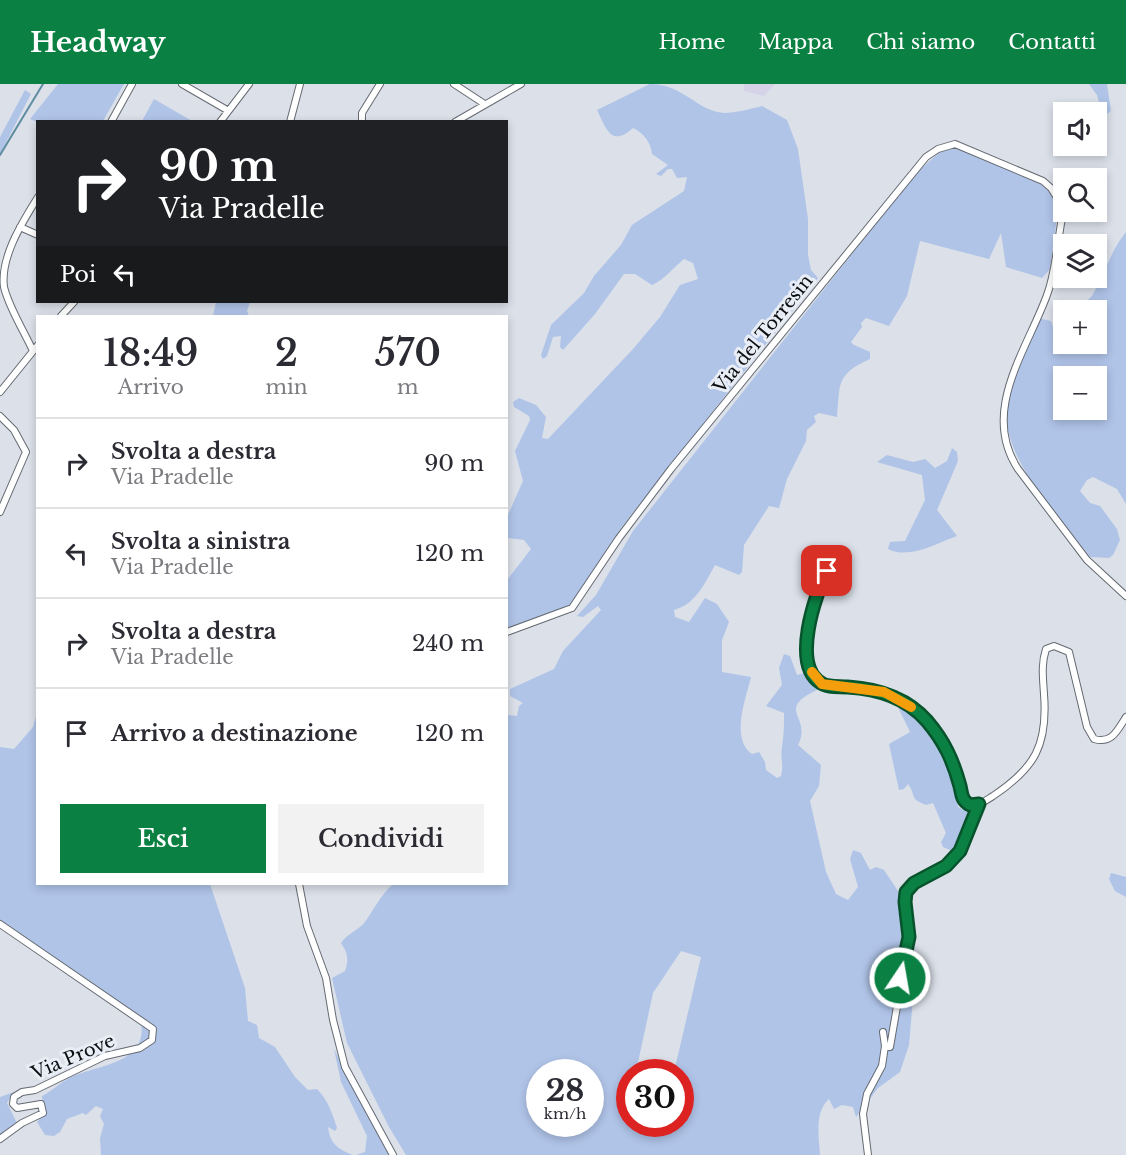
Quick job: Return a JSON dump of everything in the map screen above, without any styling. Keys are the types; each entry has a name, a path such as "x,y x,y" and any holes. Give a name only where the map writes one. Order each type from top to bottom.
{"street":[{"path":"112,120 132,84"},
{"path":"182,84 227,110"},
{"path":"221,120 249,84"},
{"path":"291,120 300,84"},
{"path":"362,120 362,113 380,84"},
{"path":"454,84 483,104"},
{"path":"457,120 521,84"},
{"name":"Via del Torresin","path":"508,632 572,608 619,538 671,469 926,157 938,149 955,144 1043,181 1053,191"},
{"path":"0,392 35,348 4,289 2,276 7,257 20,227 36,200"},
{"name":"Via del Torresin","path":"1062,222 1050,287 1012,376 1005,404 1003,431 1011,458 1022,474 1087,560 1126,596"},
{"path":"20,227 36,234"},
{"path":"63,315 73,303"},
{"path":"0,416 14,430 26,452 0,512"},
{"path":"827,571 815,597 809,633 809,665 814,677 822,684 884,692 915,710 941,738 948,750 962,799 970,805 979,804 1024,774 1041,745 1046,711 1042,660 1046,649 1054,646 1069,652 1087,727 1094,739 1103,742 1112,739 1126,717"},
{"path":"885,1046 890,1047 894,1037 897,998 909,937 906,892 921,878 946,866 960,851 979,804"},
{"path":"299,885 307,926 326,978 334,1028 345,1067 393,1155"},
{"name":"Via Prove","path":"0,924 153,1029 152,1040 140,1047 105,1056 35,1090 22,1092 14,1097 13,1104 17,1108 40,1104 43,1113 22,1123 0,1139"},
{"path":"868,1155 863,1113 867,1094 882,1066 885,1046 883,1032"}],"shaded area":[{"path":"58,84 124,84 104,120 36,122 30,119"},
{"path":"650,84 672,88 714,111 724,113 762,106 787,120 798,149 808,219 808,255 811,270 818,278 621,528 568,611 508,635 508,579 531,549 524,540 508,538 508,515 523,481 515,451 530,420 529,416 514,407 513,402 519,398 536,405 546,417 542,438 548,439 633,349 660,317 680,285 698,279 693,263 684,259 665,277 652,285 635,274 624,274 595,314 563,350 560,347 561,336 553,337 547,356 543,359 541,355 551,325 584,293 594,276 621,245 632,225 684,191 687,177 677,178 672,169 668,169 661,176 656,174 668,165 652,154 644,136 633,128 626,134 614,136 607,129 597,110"},
{"path":"744,84 775,84 764,96 744,91"},
{"path":"1089,84 1107,84 1111,111 1107,114 1107,102 1099,102"},
{"path":"25,90 31,94 0,154 0,137"},
{"path":"154,99 190,120 143,120"},
{"path":"955,147 1032,177 1049,190 1053,197 1053,222 1056,222 1050,269 1042,278 1006,267 1001,233 989,259 920,241 907,296 889,326 866,318 861,323 862,327 851,342 870,352 870,359 845,375 840,388 837,417 819,413 814,416 816,422 807,430 806,441 787,479 779,508 769,506 744,545 742,572 739,575 715,565 694,598 674,610 675,617 689,622 705,598 717,604 729,622 722,640 722,672 751,677 741,718 742,739 745,747 752,754 759,752 765,762 766,770 777,778 782,772 784,713 766,706 782,685 779,668 784,654 790,656 797,675 804,673 819,689 806,696 796,708 801,727 798,745 821,765 819,786 810,801 826,872 836,894 848,900 858,887 850,859 853,850 861,853 870,870 876,867 884,870 898,891 915,929 909,1045 900,1072 878,1088 856,1117 853,1107 842,1105 834,1109 829,1099 824,1104 819,1118 820,1155 406,1155 389,1127 347,1043 332,978 345,971 347,957 341,943 365,922 392,885 508,885 508,715 517,716 519,706 523,703 510,696 510,689 554,669 563,651 601,610 598,606 583,617 577,616 596,595 633,531 916,173 940,152","holes":["681,951 701,957 677,1059 694,1059 694,1137 616,1137 616,1059 639,1059 653,993"]},
{"path":"1126,232 1126,504 1117,489 1093,477 1087,480 1080,491 1090,503 1100,506 1117,529 1120,540 1113,555 1109,558 1090,557 1034,485 1012,445 1007,424 1007,404 1016,371 1038,318 1051,321 1053,354 1107,354 1107,300 1086,300 1096,288 1107,288 1107,265"},
{"path":"216,303 250,303 247,311 249,315 213,315"},
{"path":"952,448 957,452 958,461 937,510 957,536 914,552 896,552 888,549 890,542 905,541 925,500 922,475 877,462 887,455 913,462 925,459 935,468 947,461"},
{"path":"896,703 913,715 949,757 958,807 971,814 961,843 955,852 943,847 941,842 946,833 933,803 926,805 917,800 908,784 904,789 899,790 889,744 910,732"},
{"path":"36,716 36,885 210,885 245,988 248,1021 257,1025 259,1038 275,1047 295,1077 308,1090 317,1089 321,1093 337,1128 335,1131 328,1127 333,1142 353,1155 101,1155 100,1138 104,1124 100,1116 103,1109 96,1106 86,1115 83,1113 67,1119 60,1132 54,1136 45,1135 37,1122 43,1115 42,1096 69,1078 129,1055 137,1047 141,1036 141,1022 0,925 0,747 14,749 33,727"},
{"path":"1111,873 1126,877 1126,897 1115,891 1109,879"},
{"path":"334,1049 389,1155 356,1155 365,1152 367,1136 341,1082"},
{"path":"14,1092 7,1103 17,1123 0,1135 0,1097"}],"waterway":[{"path":"0,155 43,84"}],"slow traffic":[{"path":"812,672 822,684 884,692 911,707"}],"route":[{"path":"827,571 815,597 807,648 809,665 814,677 822,684 884,692 915,710 941,738 948,750 962,799 970,805 979,804 960,851 946,866 928,873 906,892 909,937 900,978"}]}
